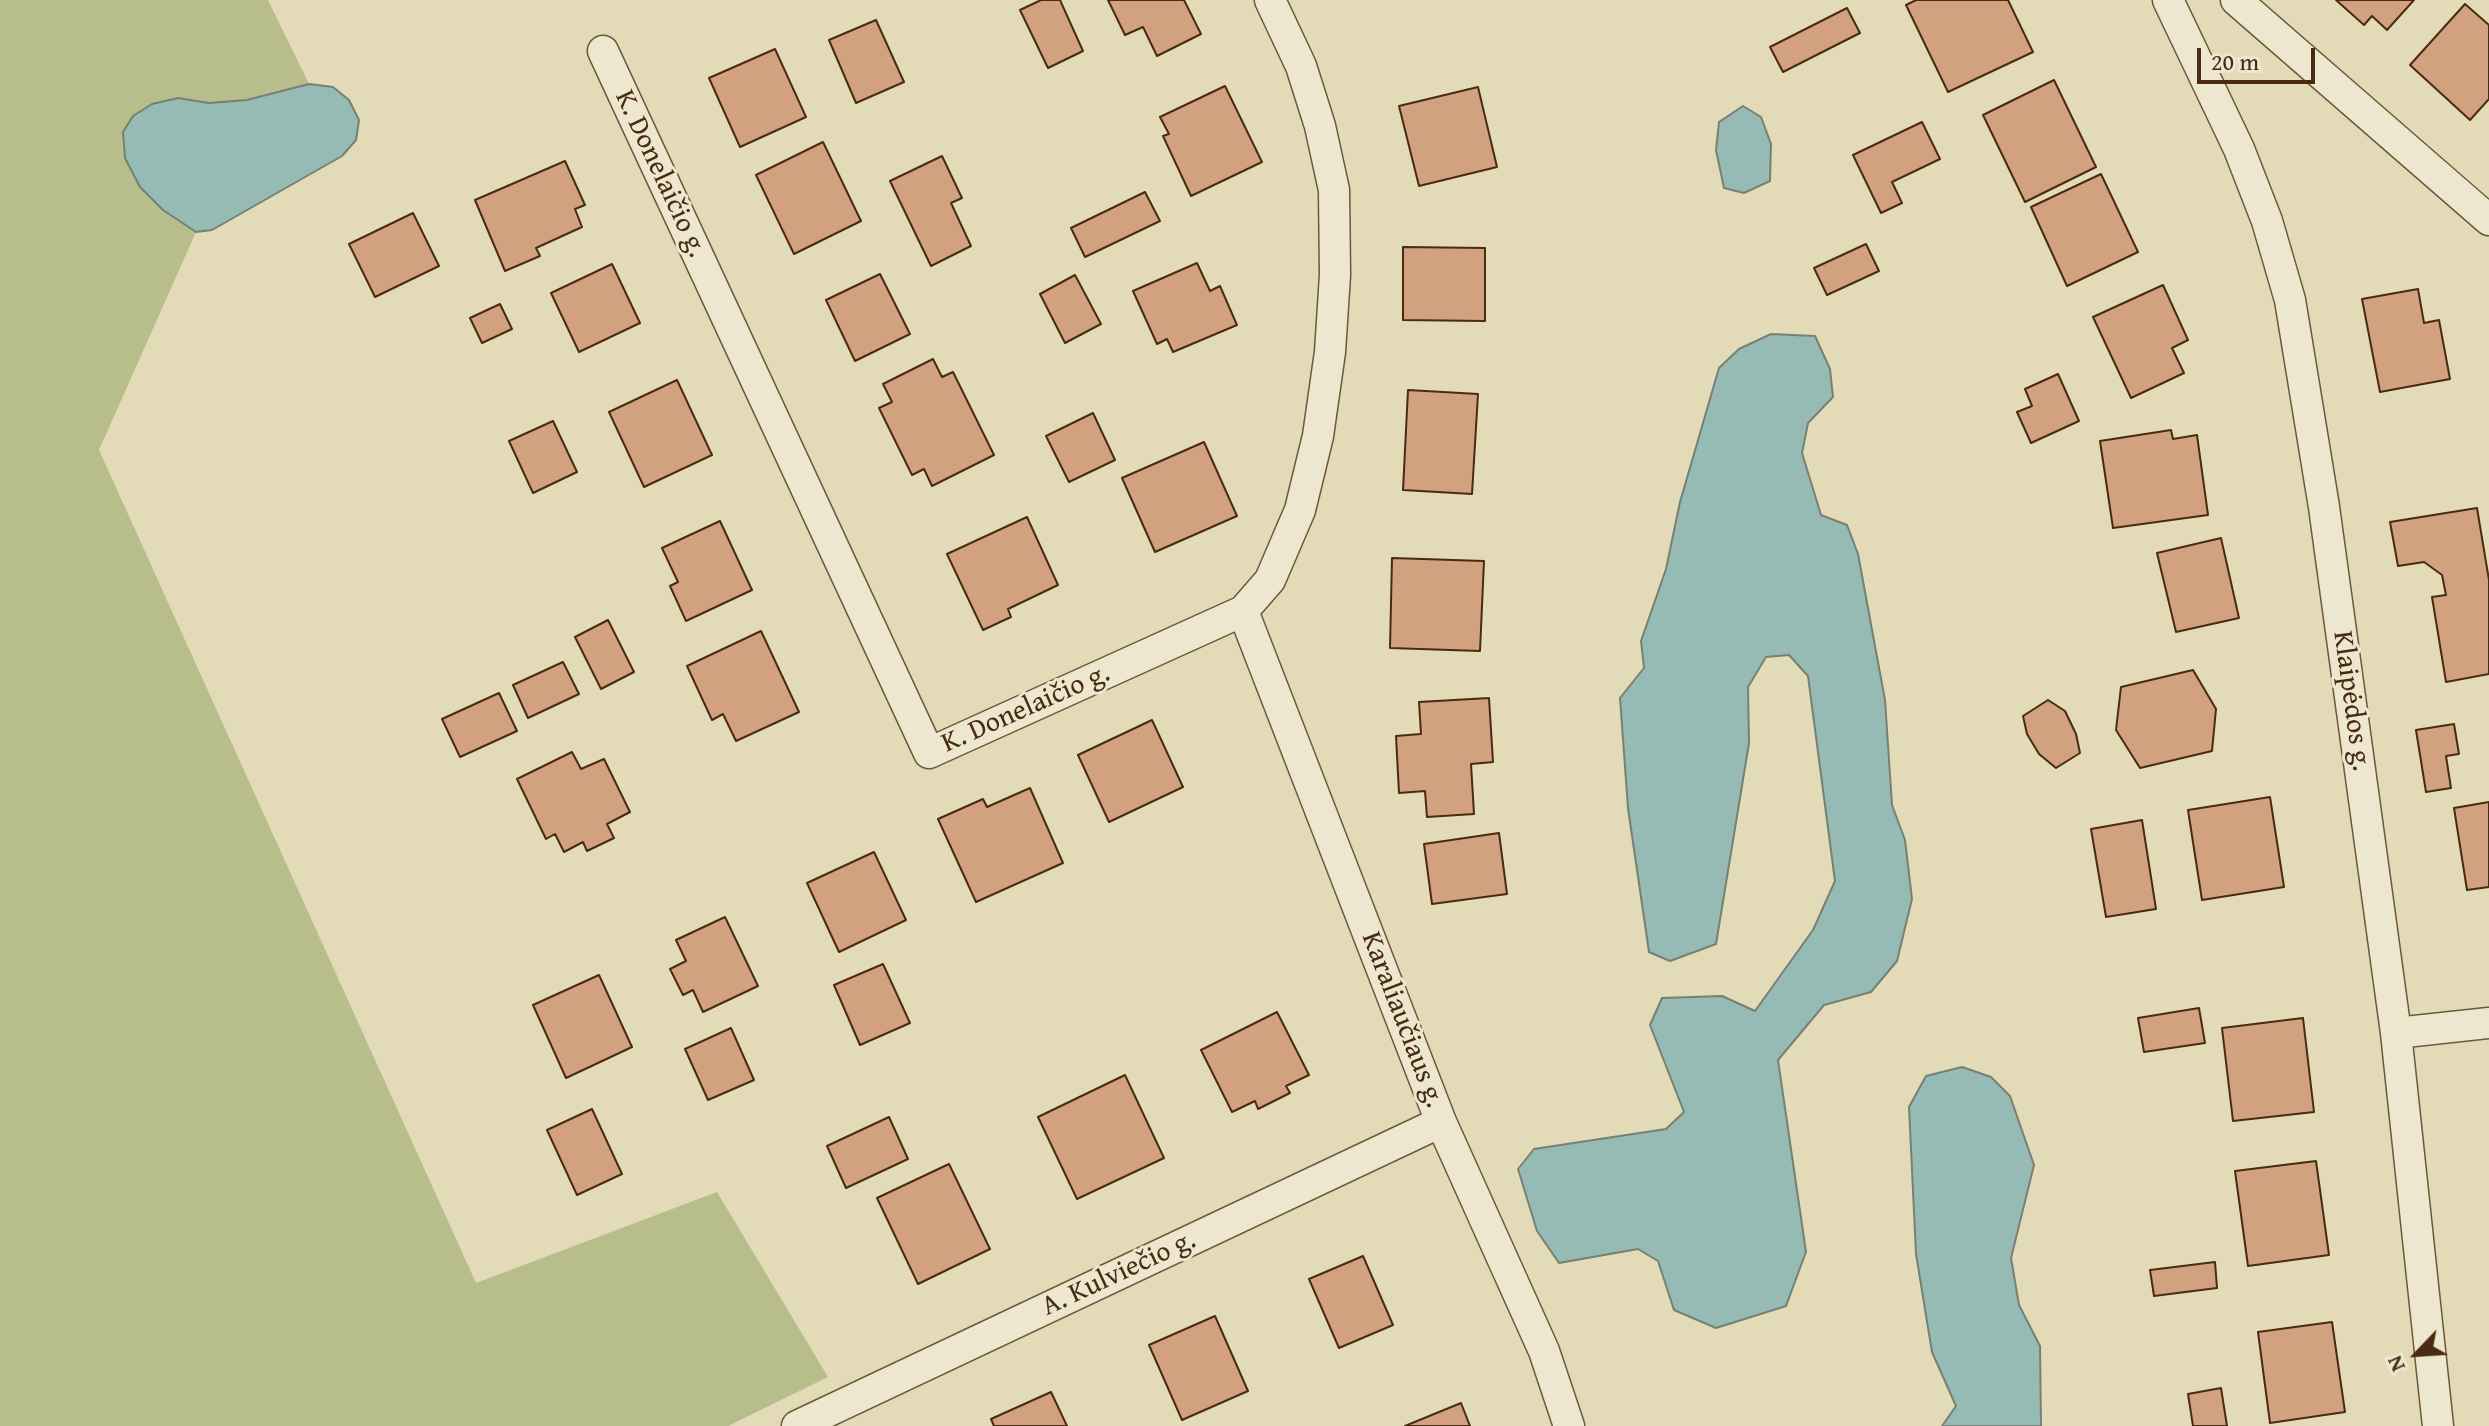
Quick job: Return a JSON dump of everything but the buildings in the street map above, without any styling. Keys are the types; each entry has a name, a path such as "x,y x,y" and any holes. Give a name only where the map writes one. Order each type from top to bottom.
{"street":[{"name":"K. Donelaičio g.","path":"603,51 929,753 1243,611 1270,580 1300,510 1318,436 1335,275 1334,190 1320,126 1301,66 1270,0"},
{"name":"Klaipėdos g.","path":"2168,0 2239,149 2267,221 2290,300 2324,507 2396,1033 2438,1426"},
{"path":"2236,0 2489,220"},
{"name":"Karaliaučiaus g.","path":"1243,611 1441,1122 1544,1351 1569,1426"},
{"path":"2396,1033 2489,1023"},
{"name":"A. Kulviečio g.","path":"797,1426 1441,1122"}],"green space":[{"path":"0,0 268,0 309,84 333,87 349,100 359,120 356,140 342,156 212,230 196,232 99,450 476,1283 717,1192 828,1377 728,1426 0,1426"}],"water":[{"path":"309,84 333,87 349,100 359,120 356,140 342,156 212,230 196,232 163,210 140,187 125,158 123,132 133,116 152,104 178,98 209,103 247,100"},
{"path":"1743,106 1761,117 1771,144 1770,181 1744,193 1724,188 1716,150 1719,122"},
{"path":"1771,334 1815,336 1830,369 1833,397 1808,423 1802,453 1821,515 1847,525 1858,554 1885,700 1892,805 1905,840 1912,899 1897,961 1871,992 1824,1005 1778,1060 1806,1252 1786,1306 1716,1328 1674,1310 1658,1261 1638,1249 1559,1263 1537,1231 1518,1169 1534,1149 1666,1129 1684,1112 1650,1025 1662,998 1722,996 1755,1011 1813,930 1835,881 1808,676 1789,655 1766,657 1748,687 1749,743 1716,944 1670,961 1649,952 1628,808 1620,698 1644,668 1641,641 1666,569 1680,502 1719,368 1739,349"},
{"path":"1962,1067 1991,1077 2010,1096 2034,1165 2011,1258 2019,1305 2040,1346 2041,1426 1942,1426 1956,1406 1932,1352 1916,1254 1909,1107 1926,1076"}]}
